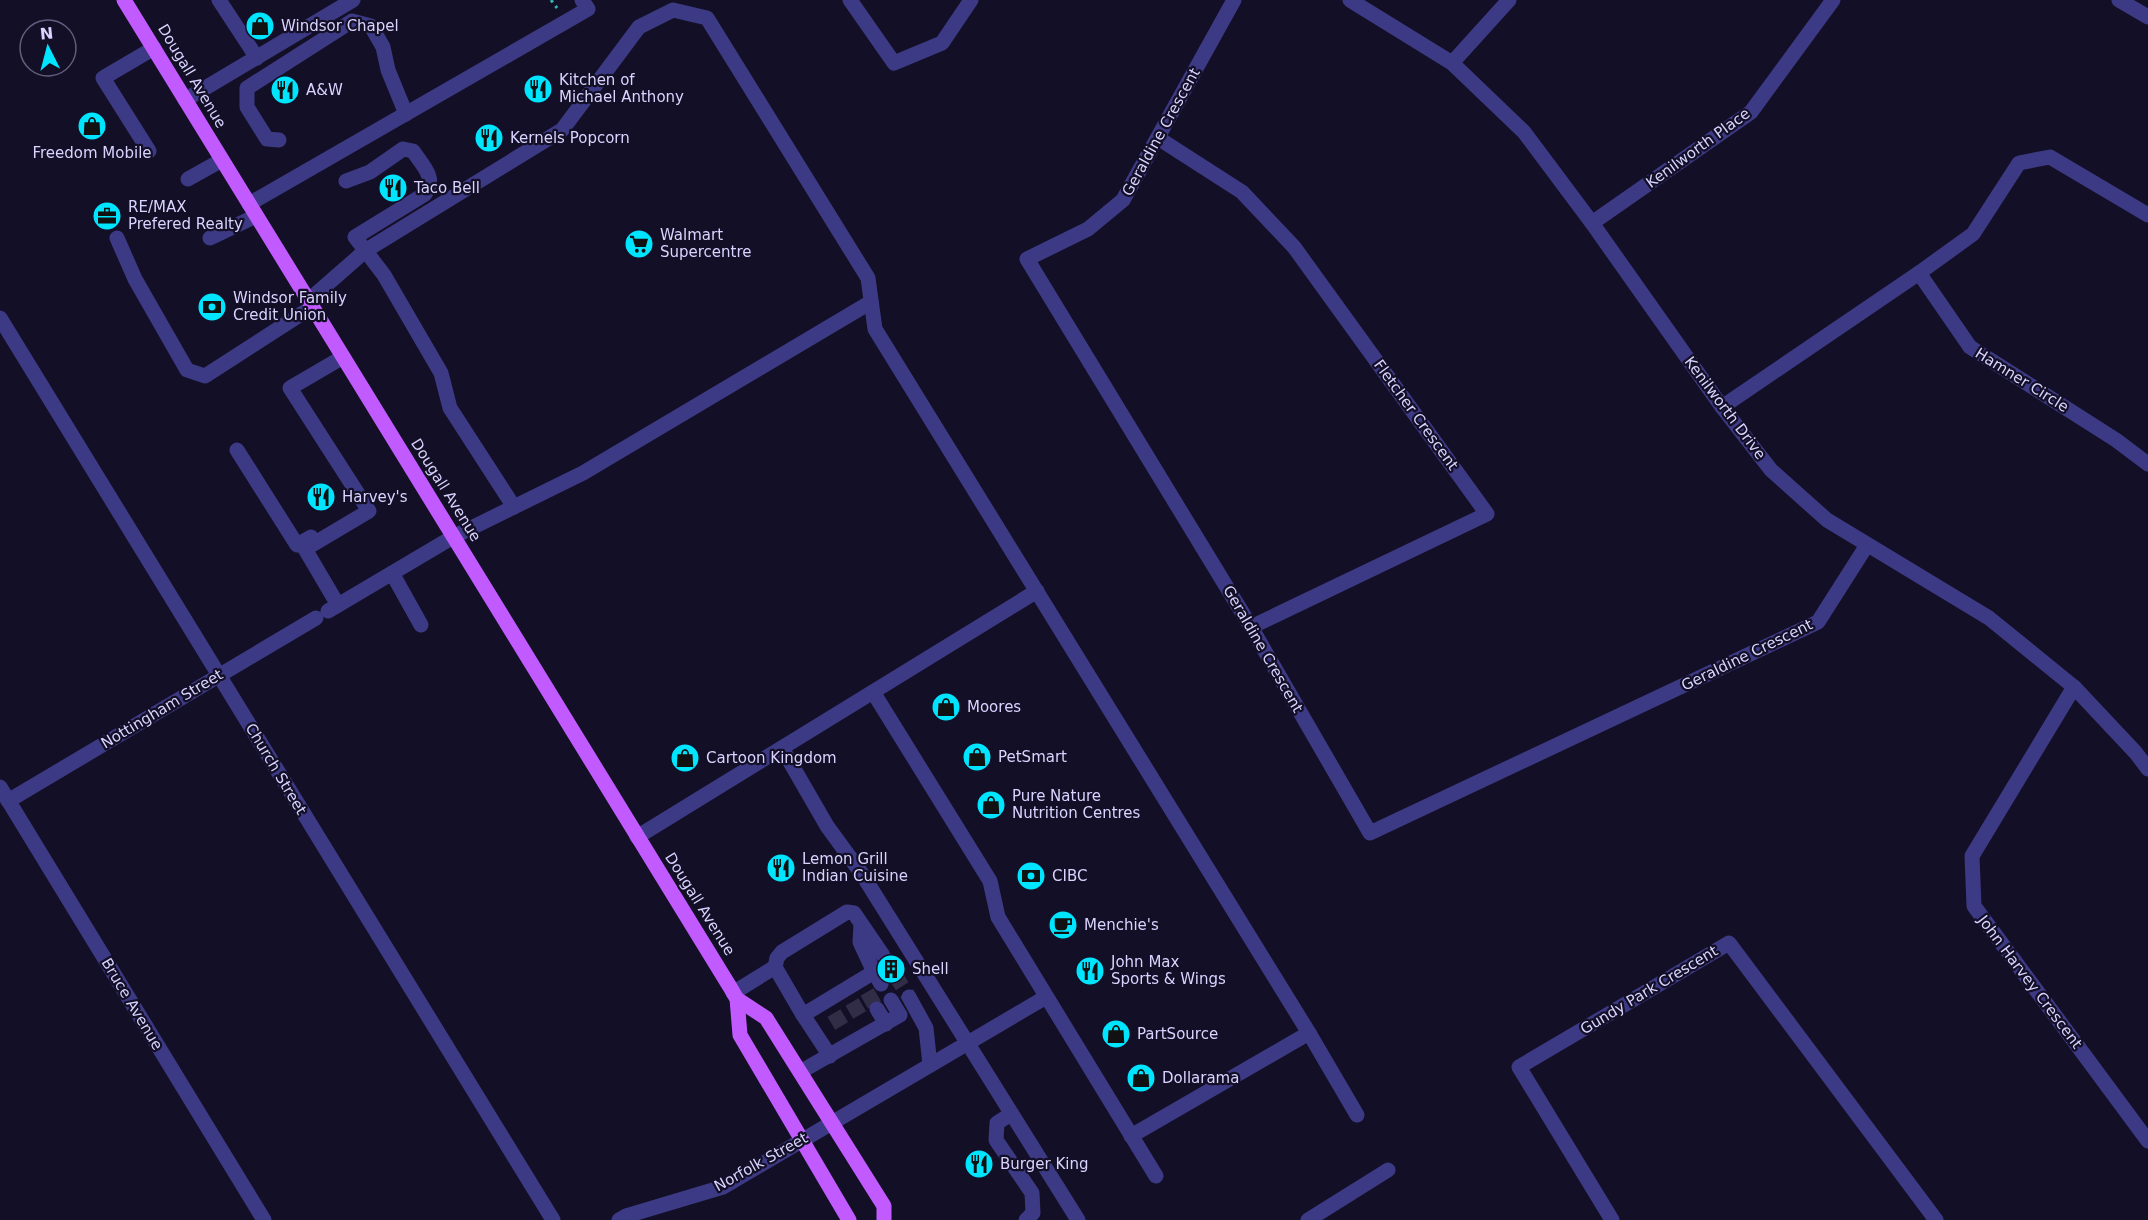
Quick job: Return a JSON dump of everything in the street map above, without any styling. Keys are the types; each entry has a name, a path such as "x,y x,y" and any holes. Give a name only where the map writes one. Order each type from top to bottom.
{"main road":[{"name":"Dougall Avenue","path":"124,0 735,996 766,1018 884,1206 884,1220"},
{"name":"Dougall Avenue","path":"735,996 740,1035 849,1220"}],"street":[{"path":"219,0 257,58"},
{"path":"185,100 353,0"},
{"path":"210,238 332,157 588,9 582,0"},
{"path":"850,0 894,63 942,43 971,0"},
{"name":"Geraldine Crescent","path":"1234,0 1123,200 1088,228 1027,259 1251,627 1370,833 1818,622 1867,545"},
{"name":"Kenilworth Drive","path":"1350,0 1452,63 1524,132 1592,223 1722,407 1771,470 1827,520 1989,618 2074,687 2136,753 2148,769"},
{"path":"1452,63 1509,0"},
{"name":"Kenilworth Place","path":"1592,223 1751,112 1833,0"},
{"path":"2119,0 2148,17"},
{"path":"117,238 135,279 187,370 205,376 310,304 365,251 562,130 639,27 673,10 707,18 868,278 875,329 1309,1033 1357,1115"},
{"path":"279,141 267,139 247,107 248,88 352,21 371,26 383,47 388,70 406,114"},
{"path":"149,151 104,78 154,48"},
{"name":"Fletcher Crescent","path":"1158,138 1242,192 1294,247 1487,514 1251,627"},
{"path":"332,157 348,184 403,149 413,151 431,178 430,188 425,194 355,237 384,275 441,373 450,408 514,507"},
{"path":"1722,407 1973,234 2019,163 2050,157 2148,215"},
{"path":"188,179 222,160"},
{"name":"Hamner Circle","path":"1919,273 1970,347 2116,440 2148,464"},
{"name":"Nottingham Street","path":"8,801 453,537 583,473 871,302"},
{"name":"Church Street","path":"0,318 553,1220"},
{"path":"328,611 305,549 369,511 290,388 343,357"},
{"path":"237,450 297,545 365,505"},
{"path":"392,573 422,625"},
{"path":"637,837 1037,591"},
{"name":"John Harvey Crescent","path":"2074,687 1972,856 1974,906 2148,1141"},
{"path":"873,692 990,881 998,917 1156,1176"},
{"path":"782,748 827,826 862,874 1078,1220"},
{"name":"Bruce Avenue","path":"0,787 264,1220"},
{"path":"735,996 775,967 777,958 782,952 847,912 854,913 882,954"},
{"path":"803,1014 830,1007 877,978 860,942 861,924"},
{"name":"Gundy Park Crescent","path":"1612,1220 1519,1067 1729,943 1936,1220"},
{"path":"775,967 830,1056"},
{"name":"Norfolk Street","path":"619,1220 723,1187 1046,997"},
{"path":"891,1000 900,1016"},
{"path":"801,1072 830,1056 848,1036 870,1032 900,1016 912,1002 926,1028 930,1065"},
{"path":"877,1009 886,1024"},
{"path":"862,1019 870,1032"},
{"path":"1131,1136 1309,1033"},
{"path":"1011,1114 997,1123 996,1140 1032,1193 1033,1213 1026,1220"},
{"path":"1308,1220 1388,1170"}],"tunnel":[{"path":"882,954 909,997"},
{"path":"867,992 877,1009"},
{"path":"852,1002 862,1019"},
{"path":"834,1013 844,1030"}],"place":[{"name":"Windsor Chapel","path":"260,26"},
{"name":"Kitchen of Michael Anthony","path":"538,89"},
{"name":"A&W","path":"285,90"},
{"name":"Freedom Mobile","path":"92,126"},
{"name":"Kernels Popcorn","path":"489,138"},
{"name":"Taco Bell","path":"393,188"},
{"name":"RE/MAX Prefered Realty","path":"107,216"},
{"name":"Walmart Supercentre","path":"639,244"},
{"name":"Windsor Family Credit Union","path":"212,307"},
{"name":"Harvey's","path":"321,497"},
{"name":"Moores","path":"946,707"},
{"name":"PetSmart","path":"977,757"},
{"name":"Cartoon Kingdom","path":"685,758"},
{"name":"Pure Nature Nutrition Centres","path":"991,805"},
{"name":"Lemon Grill Indian Cuisine","path":"781,868"},
{"name":"CIBC","path":"1031,876"},
{"name":"Menchie's","path":"1063,925"},
{"name":"Shell","path":"891,969"},
{"name":"John Max Sports & Wings","path":"1090,971"},
{"name":"PartSource","path":"1116,1034"},
{"name":"Dollarama","path":"1141,1078"},
{"name":"Burger King","path":"979,1164"}]}
